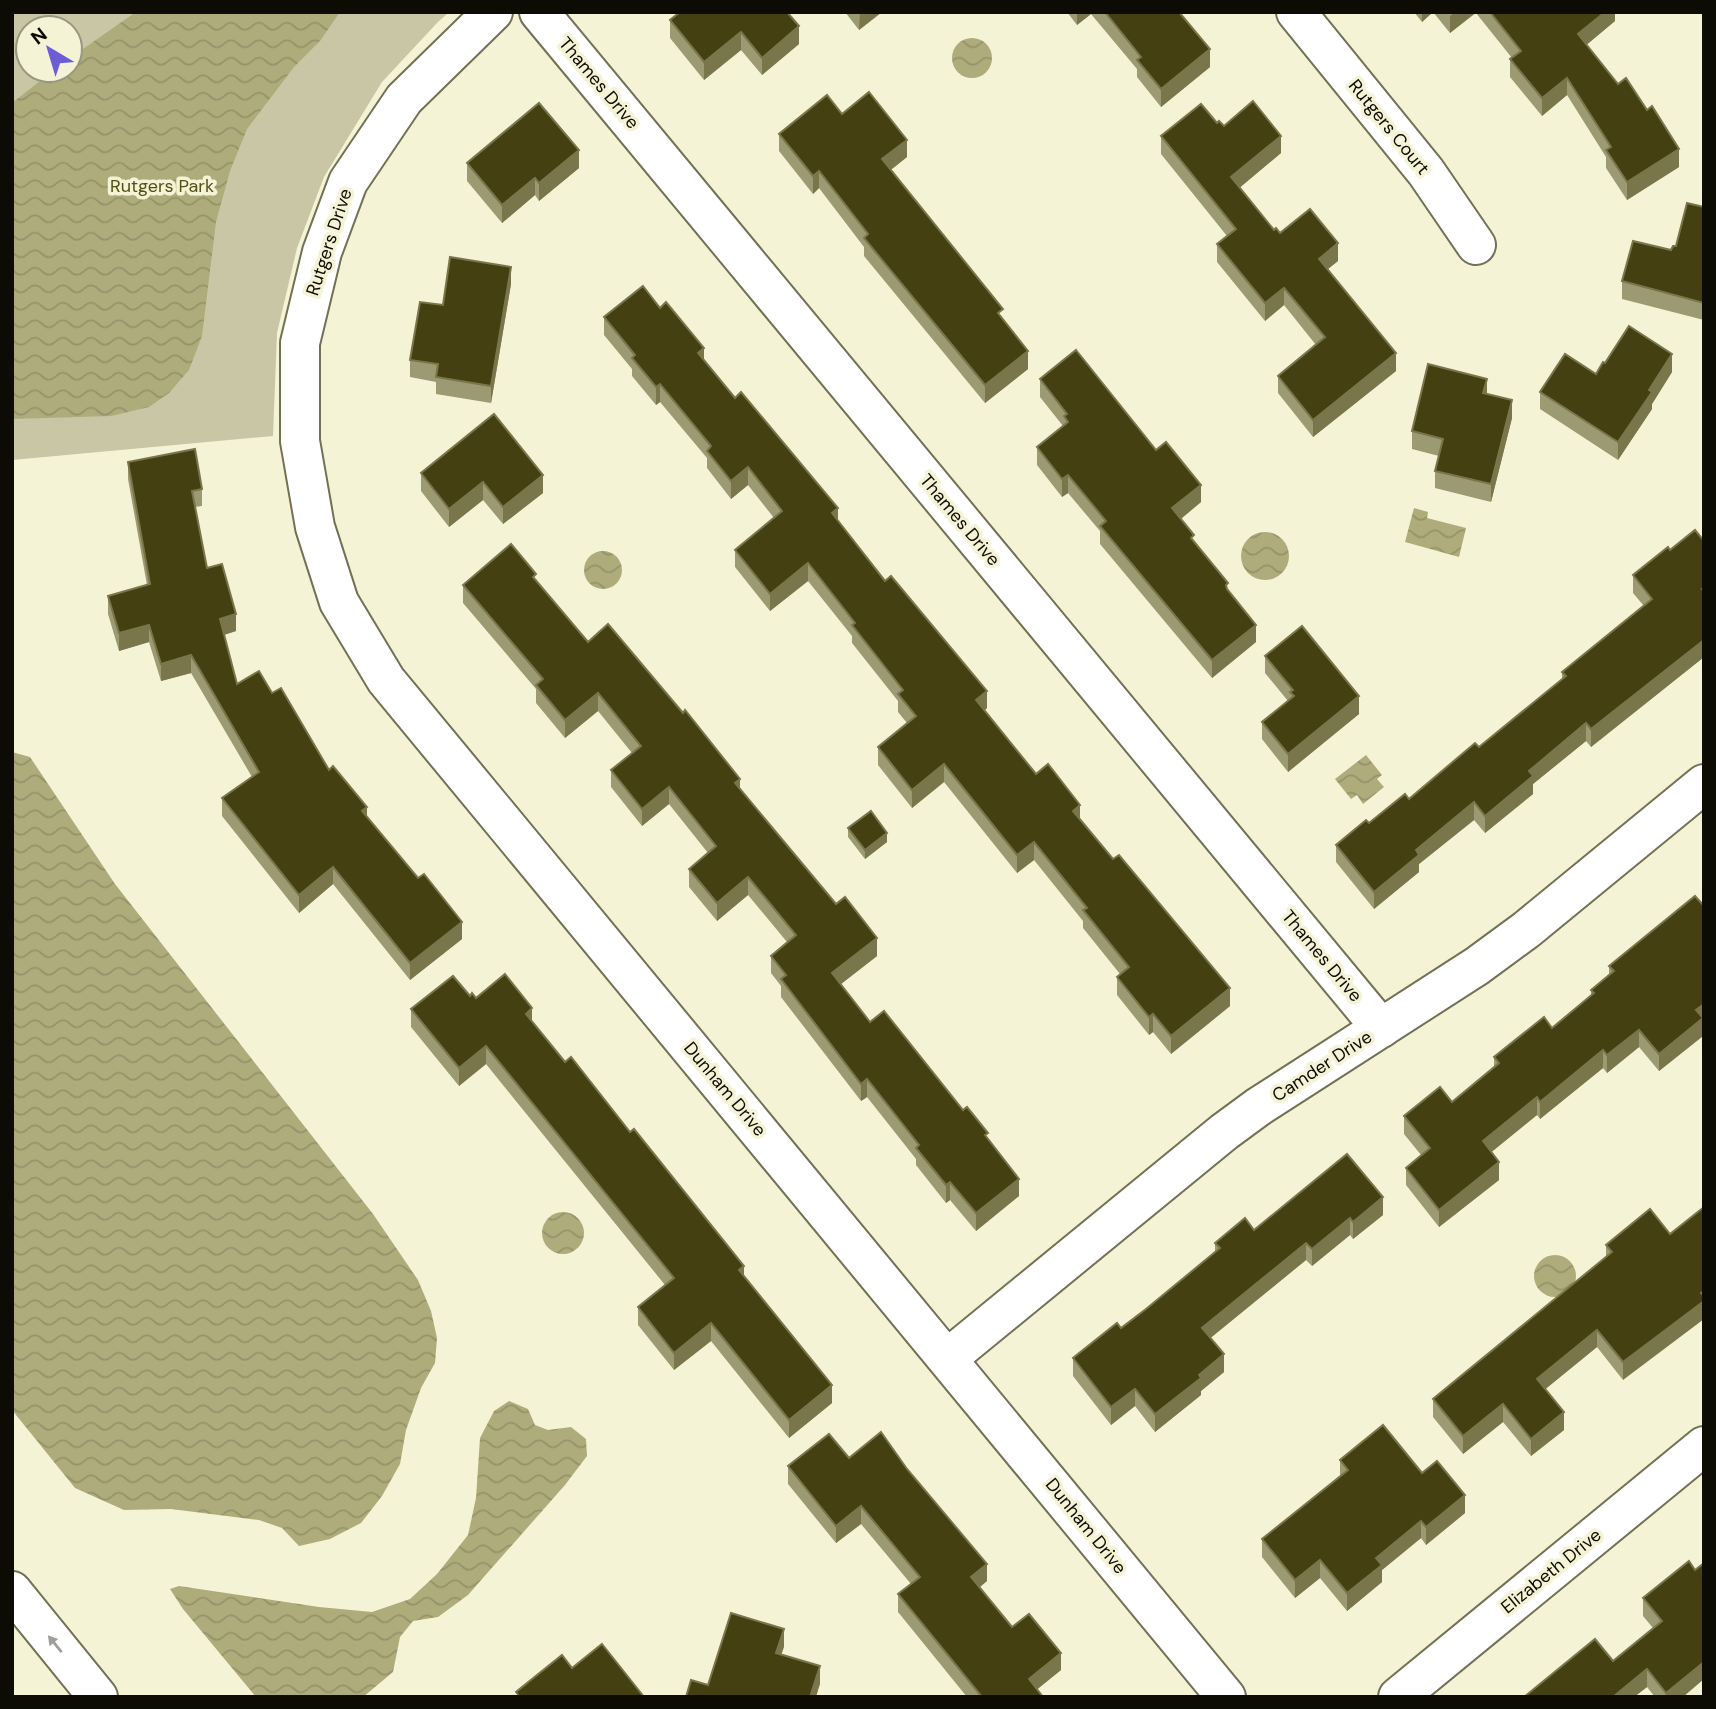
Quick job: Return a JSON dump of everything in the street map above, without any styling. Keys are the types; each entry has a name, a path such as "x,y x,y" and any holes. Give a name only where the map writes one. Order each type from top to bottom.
{"street":[{"name":"Rutgers Drive","path":"300,441 300,343 322,251 348,182 404,99 493,12"},
{"name":"Thames Drive","path":"540,12 1381,1028"},
{"name":"Rutgers Court","path":"1296,12 1426,172 1476,245"},
{"name":"Dunham Drive","path":"300,441 315,527 339,602 386,680 1226,1697"},
{"name":"Camder Drive","path":"948,1358 1224,1132 1258,1107 1476,966 1526,930 1704,784"},
{"name":"Elizabeth Drive","path":"1398,1697 1704,1446"},
{"path":"12,1591 98,1697"}],"green space":[{"name":"Rutgers Park","path":"12,12 449,12 382,82 324,177 297,248 277,333 273,436 12,460"}],"water":[{"name":"Rutgers Park","path":"136,12 340,12 320,41 294,67 247,129 230,171 216,222 202,336 189,370 169,393 149,407 111,416 12,419 12,103 36,84 84,84 84,48"},
{"path":"972,38 986,44 992,58 986,72 972,78 958,72 952,58 958,44"},
{"path":"1414,508 1428,512 1427,518 1466,528 1459,557 1405,542"},
{"path":"1265,532 1282,539 1289,556 1282,573 1265,580 1248,573 1241,556 1248,539"},
{"path":"603,551 616,557 622,570 616,583 603,589 590,583 584,570 590,557"},
{"path":"12,752 30,757 115,884 373,1214 418,1280 431,1311 437,1338 435,1363 421,1388 406,1430 400,1464 382,1496 361,1523 330,1539 299,1546 282,1528 259,1520 171,1509 124,1510 75,1488 12,1410"},
{"path":"1366,755 1382,775 1377,779 1384,787 1363,804 1357,795 1351,799 1335,779"},
{"path":"563,1212 578,1218 584,1233 578,1248 563,1254 548,1248 542,1233 548,1218"},
{"path":"1555,1255 1570,1261 1576,1276 1570,1291 1555,1297 1540,1291 1534,1276 1540,1261"},
{"path":"509,1401 528,1409 535,1425 548,1430 571,1427 586,1439 587,1456 565,1485 468,1595 438,1617 413,1621 400,1637 393,1672 363,1697 256,1697 183,1609 170,1589 179,1586 319,1607 372,1612 410,1599 437,1574 468,1535 476,1498 480,1438 494,1411"}],"building":[{"path":"680,12 787,12 799,26 762,58 741,32 704,62 670,20"},
{"path":"1105,12 1179,12 1210,49 1161,89 1137,60 1141,57"},
{"path":"1490,12 1605,12 1578,34 1618,84 1626,78 1647,110 1652,106 1679,149 1627,182 1606,150 1611,147 1567,78 1542,98 1510,59 1521,51"},
{"path":"869,92 907,140 882,159 1003,309 998,313 1028,351 985,385 864,238 868,234 819,171 813,176 779,134 827,95 842,114"},
{"path":"1253,101 1281,136 1231,177 1274,230 1276,228 1280,233 1310,209 1338,243 1319,259 1396,353 1313,420 1278,376 1325,337 1284,288 1265,303 1217,244 1236,229 1161,136 1201,104 1217,123 1219,121 1224,126"},
{"path":"539,103 579,150 539,183 535,178 502,205 467,163"},
{"path":"1687,203 1704,207 1704,303 1622,281 1633,241 1671,250 1676,246"},
{"path":"450,257 511,267 491,386 436,377 438,364 410,360 420,302 443,305"},
{"path":"643,286 660,308 666,302 704,348 698,353 735,398 741,392 838,508 832,513 885,581 891,576 987,691 976,700 1036,774 1048,764 1080,805 1073,811 1113,859 1119,855 1230,988 1171,1036 1153,1014 1149,1017 1117,977 1129,967 1083,910 1087,908 1034,842 1017,855 944,764 912,790 878,747 916,716 898,694 903,690 808,563 770,594 735,550 782,511 748,467 731,481 707,451 711,446 660,384 656,387 632,358 635,355 604,317"},
{"path":"1629,326 1672,354 1649,390 1652,392 1618,442 1540,392 1565,354 1596,374"},
{"path":"1076,350 1156,450 1166,442 1201,485 1172,508 1194,535 1191,538 1228,583 1227,589 1256,625 1212,660 1100,526 1106,521 1068,475 1062,479 1037,447 1068,422 1064,416 1067,414 1040,379"},
{"path":"1428,364 1487,379 1483,393 1512,400 1491,484 1435,471 1443,439 1412,431"},
{"path":"494,414 543,475 503,507 483,482 449,509 421,473"},
{"path":"195,449 202,489 192,491 207,568 222,564 236,614 220,619 237,684 259,671 272,693 281,688 329,770 333,766 367,807 362,811 418,878 424,874 462,922 410,963 333,867 299,895 222,798 259,772 191,655 161,664 149,625 119,633 108,596 150,584 128,462"},
{"path":"1695,530 1704,541 1704,640 1591,729 1586,723 1529,771 1533,776 1485,816 1474,802 1416,850 1419,855 1374,892 1336,845 1366,820 1369,823 1405,794 1409,799 1475,743 1479,747 1566,676 1562,672 1652,599 1633,575 1668,547 1670,550"},
{"path":"511,544 536,574 533,577 588,642 608,624 683,713 685,710 740,779 735,783 836,904 845,897 877,938 832,973 870,1022 884,1011 963,1110 967,1107 988,1133 985,1135 1019,1179 976,1213 950,1182 946,1185 916,1148 919,1145 867,1079 861,1084 781,979 786,975 771,956 796,935 748,877 717,903 689,869 716,846 669,787 642,809 611,770 641,746 598,693 565,720 536,685 543,679 463,585"},
{"path":"1302,626 1359,696 1288,754 1262,722 1294,696 1290,692 1293,690 1265,656"},
{"path":"871,811 887,833 865,850 848,828"},
{"path":"1695,896 1704,906 1704,1004 1696,1010 1703,1018 1659,1054 1639,1030 1607,1055 1603,1050 1540,1102 1537,1097 1483,1141 1499,1162 1439,1210 1406,1168 1430,1148 1404,1116 1440,1087 1452,1102 1499,1063 1494,1057 1544,1017 1552,1028 1594,993 1591,990 1614,971 1609,966"},
{"path":"505,974 532,1008 526,1014 565,1062 571,1057 630,1132 634,1129 744,1266 739,1270 832,1385 789,1420 711,1323 674,1353 638,1307 674,1278 486,1046 459,1068 411,1009 453,976 470,996 472,993 476,998"},
{"path":"1347,1154 1383,1197 1353,1222 1350,1218 1312,1249 1306,1243 1202,1328 1224,1354 1199,1375 1201,1378 1155,1414 1135,1389 1111,1407 1073,1358 1117,1323 1121,1328 1146,1309 1220,1248 1215,1243 1245,1218 1254,1230"},
{"path":"1704,1207 1704,1291 1701,1293 1704,1301 1623,1362 1597,1330 1537,1379 1564,1412 1531,1439 1503,1404 1463,1436 1433,1399 1612,1252 1606,1245 1650,1209 1670,1234"},
{"path":"1383,1425 1422,1473 1437,1461 1465,1495 1426,1527 1421,1521 1376,1558 1382,1565 1347,1593 1320,1560 1295,1580 1262,1539 1348,1470 1340,1460"},
{"path":"881,1432 907,1469 987,1564 971,1577 1012,1627 1029,1614 1061,1653 1029,1679 1043,1697 982,1697 898,1594 920,1577 861,1506 836,1526 788,1466 829,1434 849,1458"},
{"path":"1689,1561 1695,1570 1704,1563 1704,1662 1666,1693 1647,1669 1613,1697 1524,1697 1595,1639 1613,1661 1662,1621 1643,1598"},
{"path":"731,1613 784,1629 776,1653 820,1666 810,1697 686,1697 691,1680 708,1685"},
{"path":"602,1644 644,1697 520,1697 516,1692 562,1655 572,1668"}]}
